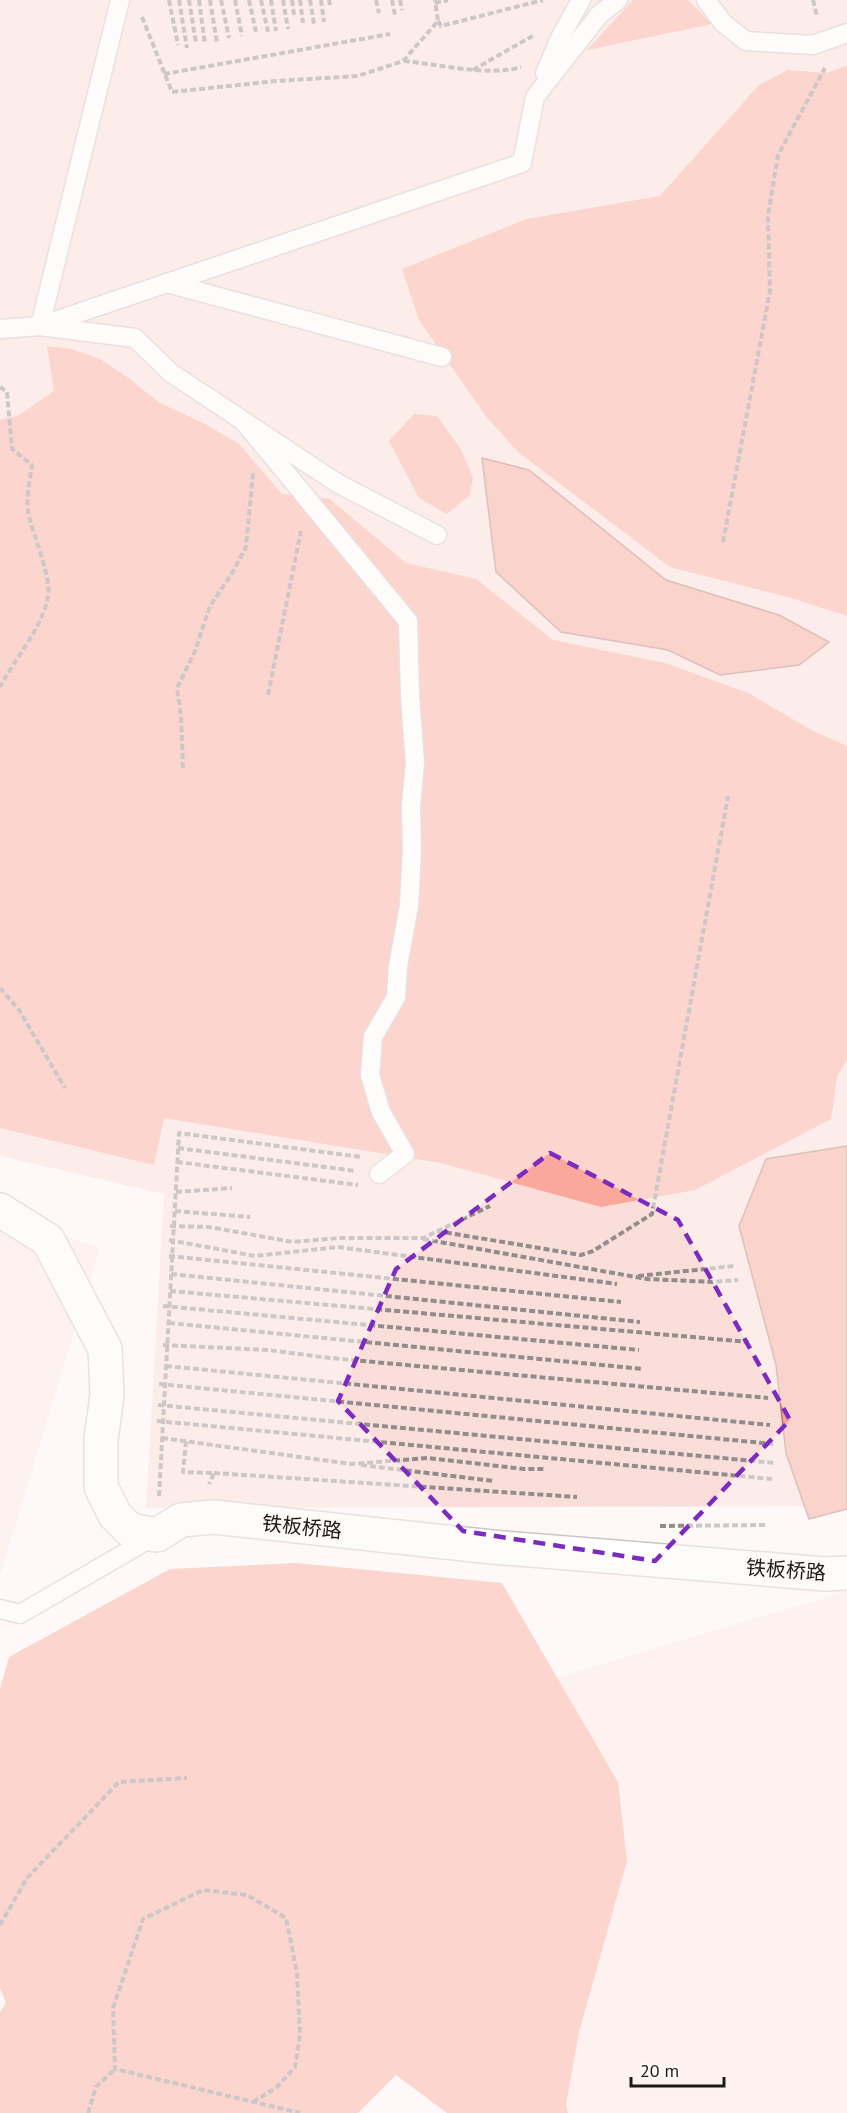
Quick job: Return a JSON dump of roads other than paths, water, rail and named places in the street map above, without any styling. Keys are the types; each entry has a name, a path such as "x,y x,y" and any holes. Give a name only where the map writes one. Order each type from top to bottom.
{"street":[{"path":"0,1210 48,1240 105,1349 107,1395 101,1440 102,1487 115,1515 130,1530 157,1535"},
{"name":"铁板桥路","path":"157,1535 182,1521 214,1517 492,1547 825,1574 847,1573"}],"lane":[{"path":"40,326 120,0"},
{"path":"535,97 599,15 618,0"},
{"path":"706,0 723,23 746,40 813,45 845,34"},
{"path":"40,326 522,163 535,97 561,36 578,6"},
{"path":"167,283 442,357"},
{"path":"0,329 40,326 135,338 171,373 337,483 437,535"},
{"path":"244,422 408,621 415,763 411,806 412,850 409,906 398,966 396,997 373,1037 370,1076 381,1112 405,1154 373,1180"},
{"path":"0,1609 20,1614 157,1535"}]}
